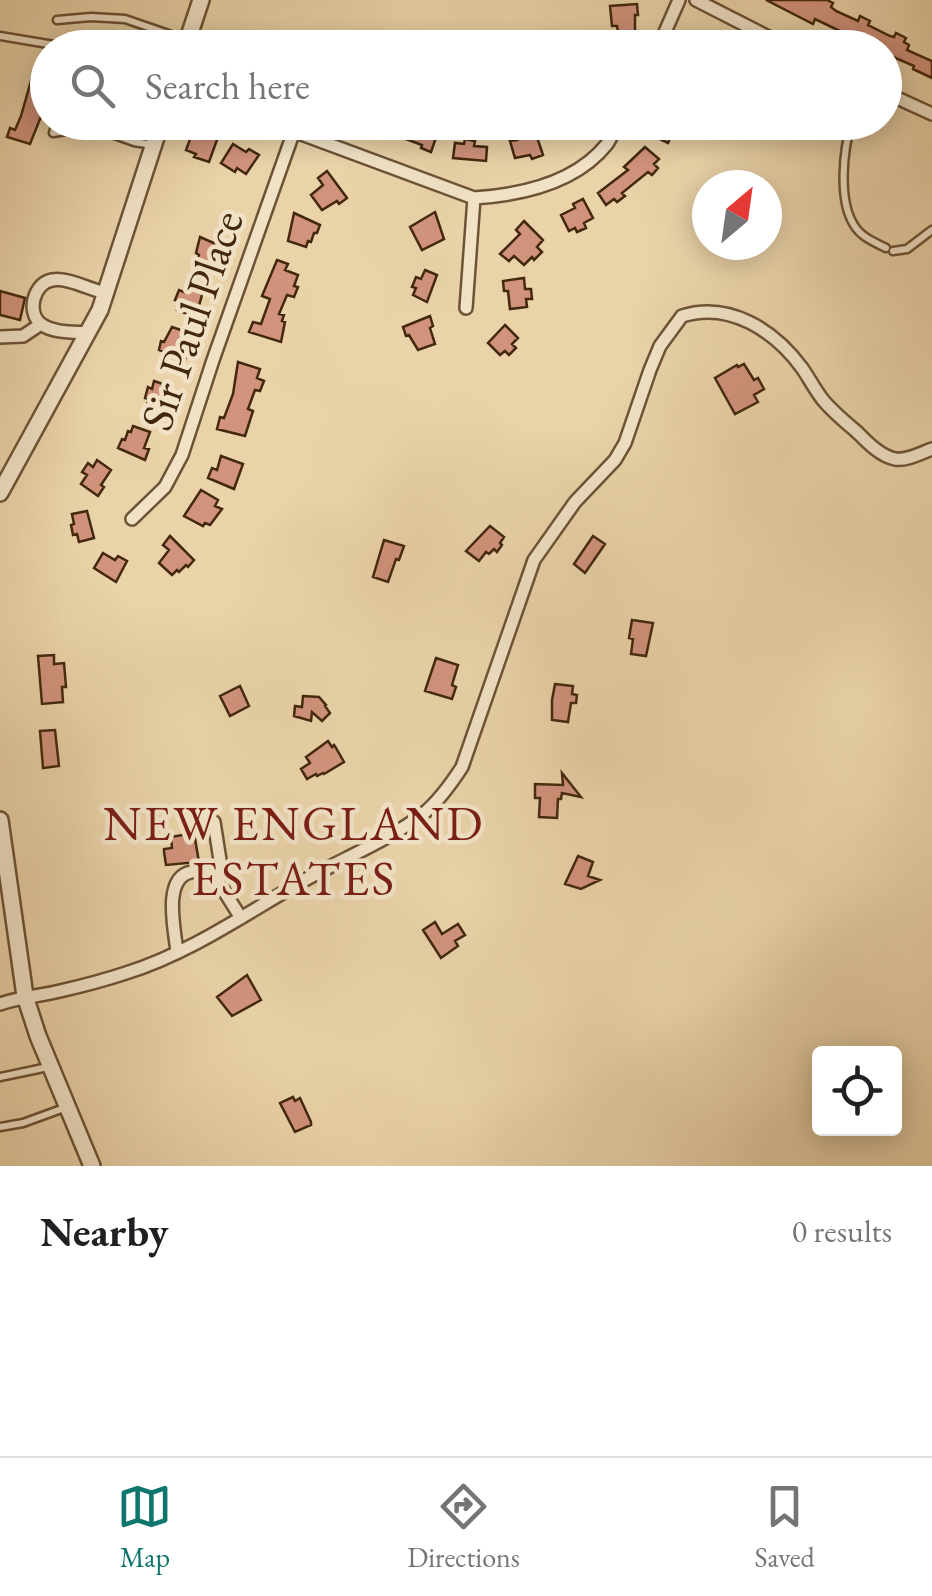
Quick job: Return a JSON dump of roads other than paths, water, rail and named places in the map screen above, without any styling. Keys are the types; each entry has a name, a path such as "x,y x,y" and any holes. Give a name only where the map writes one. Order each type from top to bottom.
{"street":[{"path":"191,30 201,0"},
{"path":"666,30 678,0"},
{"path":"696,0 755,30"},
{"path":"902,100 932,114"},
{"path":"0,493 100,310 156,140"},
{"name":"Sir Paul Place","path":"132,518 164,487 182,455 291,140"},
{"path":"318,140 474,198 507,196 570,176 609,140"},
{"path":"466,308 474,198"},
{"path":"88,334 42,324 32,306 38,290 48,280 58,280 106,293"},
{"path":"0,1004 116,976 156,962 423,814 462,767 534,560 625,442 660,346 682,316 707,311 726,313 765,330 801,367 831,408 884,455 903,459 932,449"},
{"path":"0,336 22,336 42,324"},
{"path":"0,820 7,930 38,1036 92,1166"},
{"path":"214,822 220,883"},
{"path":"177,952 173,892 184,874 203,872 220,883 241,918"}],"lane":[{"path":"57,20 125,19 152,30"},
{"path":"0,36 30,41"},
{"path":"128,140 154,145"},
{"path":"847,140 846,202 851,220 863,235 890,249 907,249 932,230"},
{"path":"0,1077 51,1066"},
{"path":"0,1127 68,1107"}],"district":[{"name":"NEW ENGLAND ESTATES","path":"294,850"}]}
